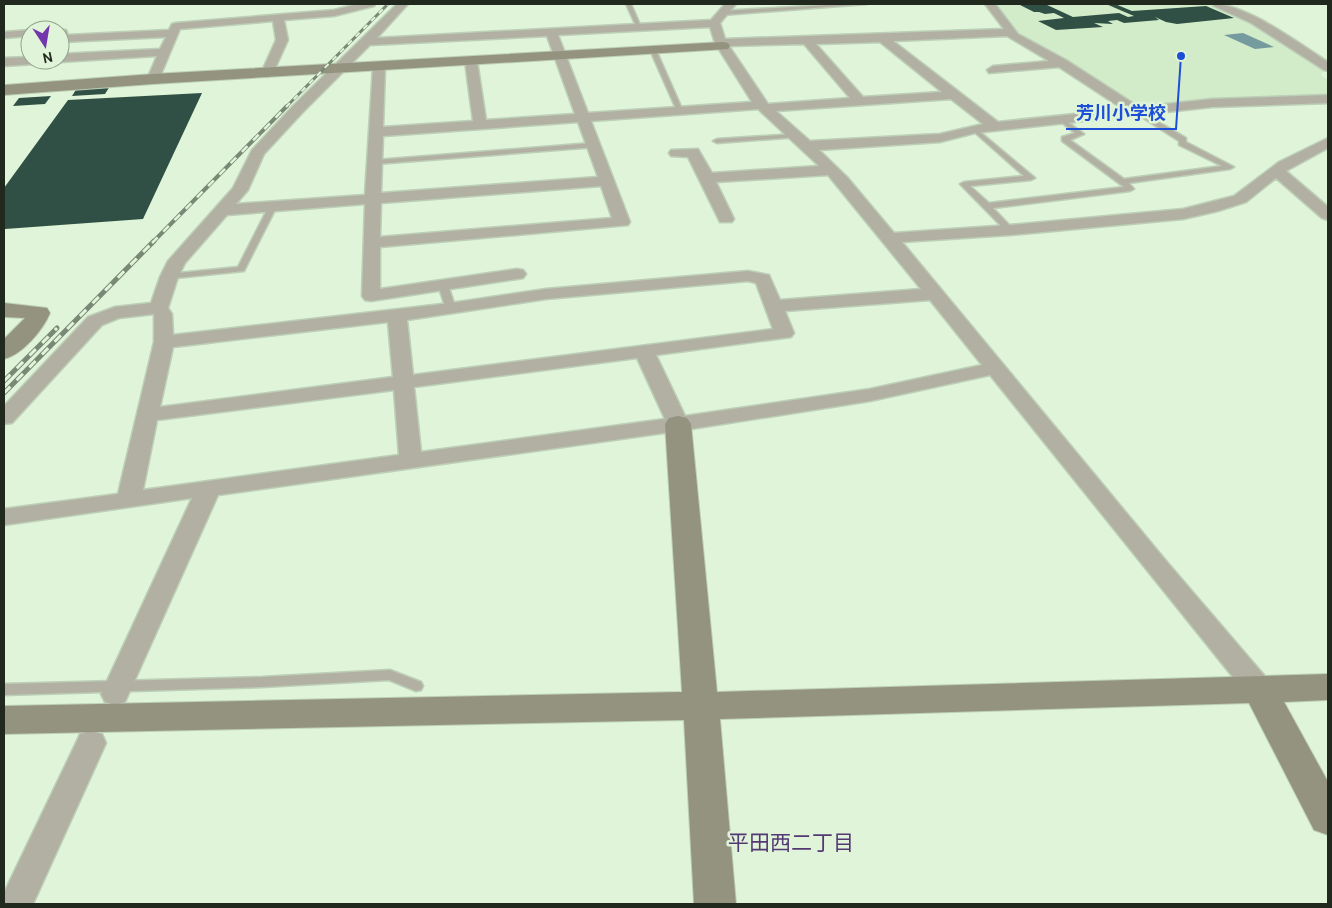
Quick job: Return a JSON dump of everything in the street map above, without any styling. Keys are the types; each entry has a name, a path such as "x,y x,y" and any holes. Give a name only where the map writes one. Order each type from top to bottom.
{"street":[{"path":"301,4 303,16"},
{"path":"153,79 176,26 244,16 278,18 334,13 370,4"},
{"path":"159,308 169,277 177,261 240,190 256,153 402,4"},
{"path":"365,42 714,23 731,4"},
{"path":"990,4 1013,36 1062,63 1136,111"},
{"path":"1218,4 1255,21 1328,67"},
{"path":"267,73 282,40 278,18"},
{"path":"714,23 722,45 763,107 832,170 1259,688 1328,818"},
{"path":"371,243 622,222 558,56 551,32"},
{"path":"4,90 153,79 379,67 722,45 1011,32"},
{"path":"70,38 174,33"},
{"path":"4,35 20,34"},
{"path":"882,38 995,127"},
{"path":"808,41 859,101"},
{"path":"70,57 166,52"},
{"path":"4,62 20,61"},
{"path":"470,61 480,125"},
{"path":"994,70 1062,63"},
{"path":"379,67 371,243 371,296 517,274"},
{"path":"377,132 680,111 953,95"},
{"path":"802,141 940,138 995,127 1212,102 1328,99"},
{"path":"887,238 1010,230 1183,214 1212,208 1240,199 1284,165 1328,142"},
{"path":"676,153 693,152 726,219"},
{"path":"707,178 832,170"},
{"path":"1277,171 1328,215"},
{"path":"224,210 606,181"},
{"path":"148,415 784,333 763,279 748,276 546,294 397,316 164,342"},
{"path":"774,306 934,294"},
{"path":"128,499 164,342 163,314 159,308"},
{"path":"4,418 95,321 115,313 159,308"},
{"path":"4,310 40,313 34,324 4,352"},
{"path":"397,316 411,460"},
{"path":"644,352 678,424 702,706 715,904"},
{"path":"4,517 678,424 870,395 994,368"},
{"path":"117,690 209,488"},
{"path":"4,720 702,706 1328,686"},
{"path":"16,904 92,743"}],"lane":[{"path":"628,4 638,26"},
{"path":"723,13 864,4"},
{"path":"653,50 680,111"},
{"path":"1123,181 1230,167 1182,143 1183,140 1136,111"},
{"path":"987,206 1130,189 1123,181 1065,139 1080,134 1062,120"},
{"path":"974,130 1031,178 964,184 1010,230"},
{"path":"717,141 802,141"},
{"path":"376,162 593,145"},
{"path":"169,277 241,269 273,206"},
{"path":"443,285 451,309"},
{"path":"4,690 117,690 390,675 416,686"}],"shaded area":[{"path":"994,4 1214,4 1251,22 1325,68 1321,75 1328,80 1328,97 1264,97 1145,107 1137,106 1032,44 1019,33"}],"water":[{"path":"1243,33 1274,47 1255,49 1224,35"}],"building":[{"path":"1018,4 1045,4 1073,17 1119,13 1128,17 1134,16 1106,4 1115,4 1132,11 1206,6 1234,18 1177,24 1155,17 1159,20 1124,23 1117,20 1108,21 1113,24 1094,23 1103,27 1056,30 1038,21 1064,18 1054,13 1034,12"},
{"path":"110,86 105,94 72,96 77,88"},
{"path":"202,93 143,219 5,229 4,231 4,188 68,100"},
{"path":"51,96 45,104 13,106 19,98"}],"railway":[{"path":"286,107 388,4"},
{"path":"152,243 287,106"},
{"path":"4,393 154,241"},
{"path":"4,381 57,328"}],"place":[{"name":"芳川小学校","path":"1181,56"}],"district":[{"name":"平田西二丁目","path":"791,843"}]}
